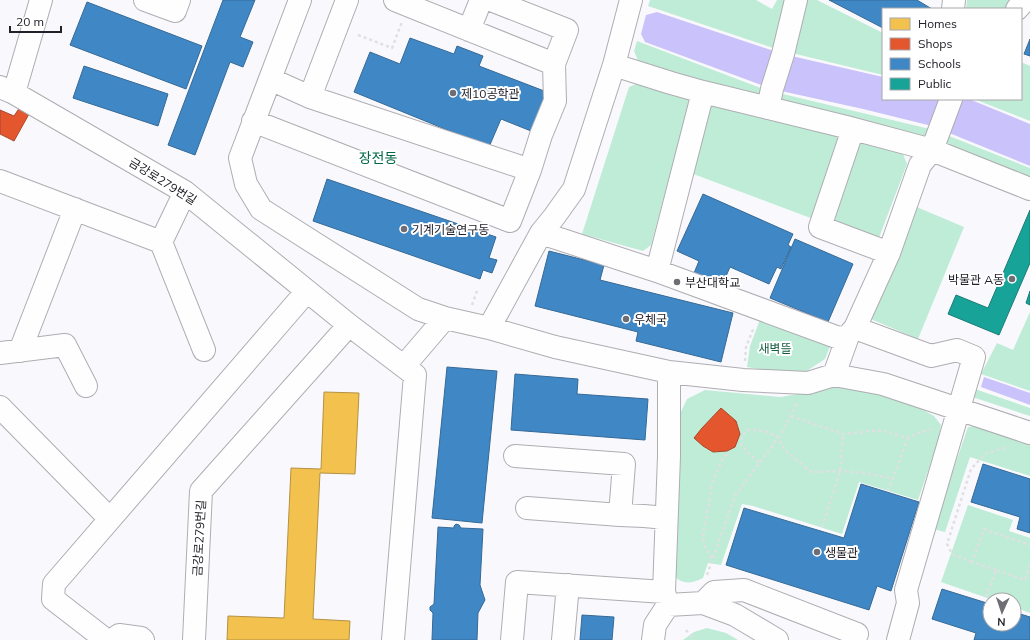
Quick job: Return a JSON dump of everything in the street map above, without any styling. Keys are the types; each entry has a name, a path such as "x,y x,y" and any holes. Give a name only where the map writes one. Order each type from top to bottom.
{"street":[{"path":"7,90 41,0"},
{"path":"145,0 175,11 179,0"},
{"path":"300,0 240,158 246,184 261,209 418,309 445,318 488,328 555,347 669,372 743,380 808,383 834,375 883,384 1030,433"},
{"path":"310,97 346,0"},
{"path":"394,0 554,64"},
{"path":"469,30 481,0"},
{"path":"253,121 510,221 530,170 540,135 555,101 554,64 566,30 491,0"},
{"path":"488,328 541,233 574,189 614,65 631,0"},
{"path":"770,98 784,54 796,0"},
{"path":"1018,8 1025,0"},
{"path":"614,65 703,92 770,98 853,129 932,150 1030,189"},
{"path":"270,79 310,97 530,170"},
{"name":"금강로279번길","path":"7,90 185,192 415,375 393,640"},
{"path":"657,271 703,92"},
{"path":"834,375 851,332 888,253 920,165 932,150 951,100"},
{"path":"853,129 820,227 888,253"},
{"path":"0,181 161,242 204,350"},
{"path":"161,242 185,192"},
{"path":"10,352 75,209"},
{"path":"541,233 657,271 839,338 851,332 931,356 957,350 974,357 906,590 908,603 898,640"},
{"path":"106,640 53,599 54,584 307,290"},
{"path":"404,366 445,318"},
{"name":"금강로279번길","path":"194,640 201,491 349,324"},
{"path":"10,352 65,344 86,386"},
{"path":"653,640 655,625 666,598 669,372"},
{"path":"0,407 110,519"},
{"path":"515,456 624,464 620,515"},
{"path":"527,508 666,518"},
{"path":"512,640 517,582 568,585 703,603 734,615 777,640"},
{"path":"563,640 568,585"},
{"path":"703,603 714,592 744,590 857,634"},
{"path":"113,640 119,635 141,638 144,640"}],"path":[{"path":"358,35 392,48 402,21"},
{"path":"472,306 476,291"},
{"path":"745,361 746,347 757,320"},
{"path":"705,580 735,496 778,438 799,399"},
{"path":"791,416 843,434 881,430 908,438"},
{"path":"888,491 908,438 932,428"},
{"path":"760,462 740,443 744,432 748,430 768,432 778,438 785,450 811,472 840,471 864,473 892,478"},
{"path":"822,527 840,471 843,434"},
{"path":"1010,445 985,454 971,469 947,544 952,554 1025,580 1030,566"},
{"path":"712,558 704,545 703,534 712,485 723,458 729,453"},
{"path":"972,562 984,529 1030,545"},
{"path":"988,592 996,570"},
{"path":"686,630 694,640"}],"green space":[{"path":"650,0 756,0 772,9 777,0 817,0 882,32 882,75 779,50 648,6"},
{"path":"967,0 1009,0 1008,8 966,8"},
{"path":"637,41 766,90 934,130 1030,168 1030,178 930,138 764,98 639,63 634,51"},
{"path":"1022,62 1030,66 1030,121 977,100 1022,100"},
{"path":"636,84 788,122 903,154 907,164 877,243 672,166 651,245 643,251 582,234 629,87"},
{"path":"912,205 964,227 918,339 866,317"},
{"path":"1030,312 1030,391 981,374 997,343 1013,350"},
{"name":"새벽뜰","path":"761,317 831,344 825,359 799,376 747,367 750,346"},
{"path":"843,383 918,407 934,416 941,425 938,442 918,500 859,482 842,534 753,506 742,504 721,565 708,563 703,578 694,582 682,581 675,577 671,573 680,414 687,399 705,390 780,397 810,392"},
{"path":"972,388 1030,408 1030,416 969,396"},
{"path":"993,424 1030,437 1030,476 970,457 945,532 933,529 968,427"},
{"path":"968,505 1013,520 1009,531 1030,538 1030,613 1022,610 1022,592 982,592 982,596 941,582"},
{"path":"707,628 726,633 738,640 683,640 694,632"}],"shaded area":[{"path":"657,12 783,54 882,77 882,100 971,100 1030,124 1030,166 932,126 772,89 645,42 641,34 646,15"},
{"path":"984,377 1030,393 1030,405 981,387"}],"building: Homes":[{"path":"324,392 359,393 355,474 320,473 313,619 350,621 349,640 227,640 228,616 284,618 291,468 321,469"}],"building: Shops":[{"path":"20,107 29,114 14,141 0,134 0,110 14,116"},
{"path":"721,408 736,421 740,434 735,447 727,451 713,452 694,438"}],"building: Schools":[{"path":"223,0 255,0 240,37 253,42 243,67 230,62 195,155 168,145"},
{"path":"829,0 917,0 930,8 882,8 882,27"},
{"path":"87,2 202,46 186,89 70,45"},
{"name":"제10공학관","path":"410,38 454,54 457,46 483,56 479,66 552,94 536,133 501,119 489,147 354,92 370,52 400,64"},
{"path":"1030,39 1030,56 1024,54"},
{"path":"84,66 168,94 158,126 73,98"},
{"name":"기계기술연구동","path":"327,179 496,237 489,258 497,260 492,273 483,270 480,279 313,221"},
{"path":"703,194 793,234 788,245 791,247 781,269 777,267 769,284 730,267 720,290 692,278 699,261 677,251"},
{"path":"795,239 853,264 828,322 770,298"},
{"path":"549,251 604,265 600,280 733,313 721,362 636,341 638,332 535,306"},
{"path":"447,367 497,371 482,523 432,518"},
{"path":"515,374 578,379 577,394 648,399 645,440 511,430"},
{"path":"983,464 1030,479 1030,533 1017,529 1020,517 971,502"},
{"name":"생물관","path":"861,484 919,502 891,591 877,586 869,610 726,565 744,508 844,538"},
{"path":"456,524 461,528 483,529 480,585 485,600 478,613 477,640 432,640 433,613 430,610 430,607 434,604 438,527 454,528"},
{"path":"942,589 982,602 982,632 1022,632 1022,614 1030,617 1030,640 974,640 976,633 932,619"},
{"path":"582,615 614,617 612,640 580,640"}],"building: Public":[{"name":"박물관 A동","path":"1030,210 1030,263 999,335 948,314 956,295 988,308"},
{"path":"1030,291 1030,305 1026,303"}],"place":[{"name":"제10공학관","path":"453,93"},
{"name":"기계기술연구동","path":"404,229"},
{"name":"박물관 A동","path":"1012,279"},
{"name":"부산대학교","path":"677,282"},
{"name":"우체국","path":"626,319"},
{"name":"생물관","path":"817,552"}],"district":[{"name":"장전동","path":"378,158"}]}
